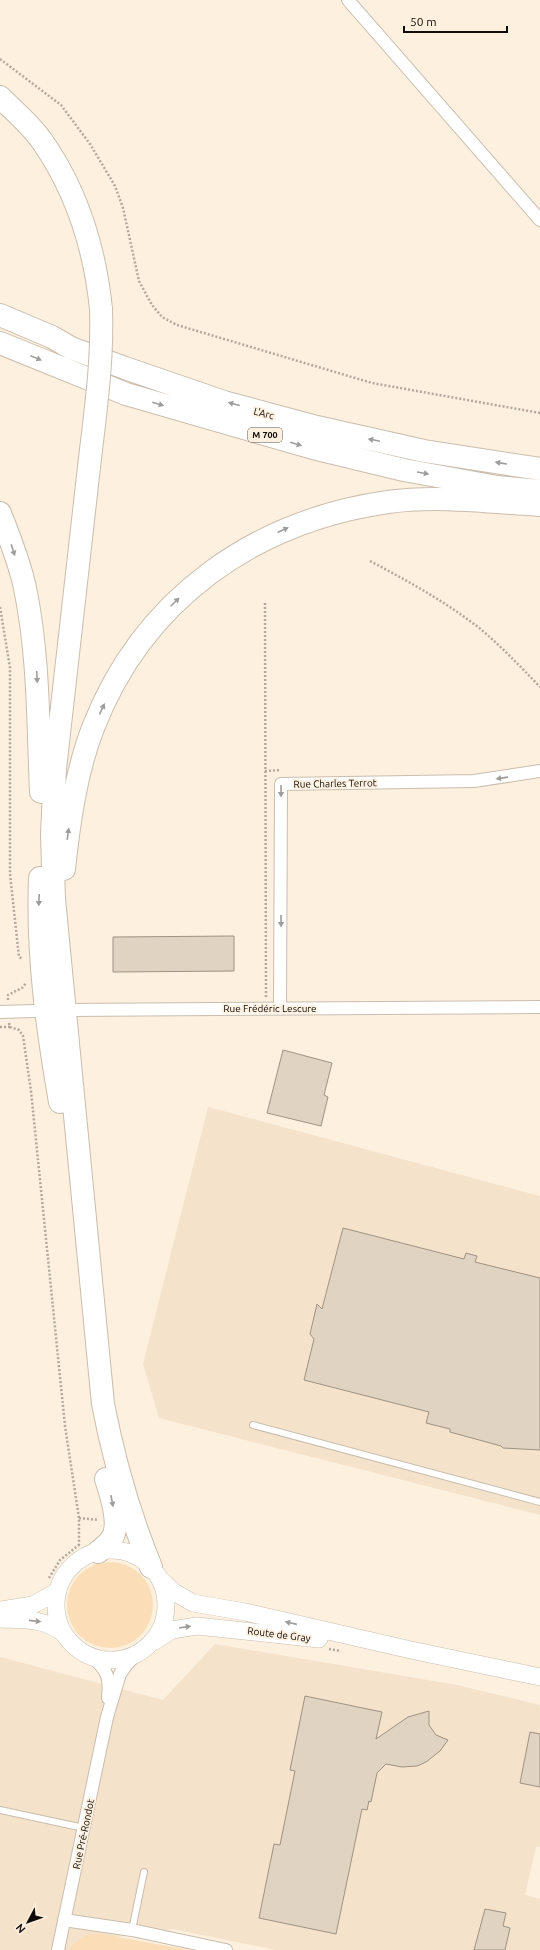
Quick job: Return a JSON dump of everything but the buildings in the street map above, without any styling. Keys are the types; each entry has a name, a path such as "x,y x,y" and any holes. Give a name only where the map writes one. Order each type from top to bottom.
{"highway":[{"path":"0,97 42,140 55,162 73,198 87,235 98,276 90,346 84,466 55,769 48,941 55,1010 54,1019 57,1026 67,1094 74,1114 103,1404 112,1451 132,1516 156,1573"},
{"path":"0,114 25,139 43,167 63,208 75,237 95,310"},
{"name":"L'Arc","path":"0,315 52,337 71,348 224,402 317,427 424,451 540,469"},
{"name":"L'Arc","path":"0,343 126,394 313,448 404,470 497,487 540,491"},
{"path":"48,941 38,919 42,805 48,731 84,466"},
{"path":"48,941 69,822 80,772 93,728 112,687 133,653 161,618 190,589 220,565 266,538 292,526 321,516 352,508 390,502 429,499 540,505"},
{"path":"0,513 25,587 35,652 38,674 42,805"},
{"path":"55,1010 50,1048 64,1128 94,1427 114,1517 115,1528 113,1537 110,1541 88,1548"}],"main road":[{"path":"88,1548 122,1551 138,1556 156,1573 166,1596 167,1612 161,1630 151,1645 136,1655 119,1660 101,1660 84,1653 70,1642 60,1626 56,1609 58,1591 64,1575 75,1563 90,1554 88,1548"},
{"name":"Route de Gray","path":"156,1573 174,1592 193,1603 245,1612 411,1650 540,1677"},
{"path":"0,1610 33,1605 58,1591"},
{"path":"0,1619 44,1622 55,1627 66,1636"},
{"name":"Route de Gray","path":"151,1645 172,1630 197,1626 222,1627 411,1650"}],"street":[{"path":"348,0 540,220"},
{"name":"Rue Charles Terrot","path":"280,1008 281,784 474,781 540,771"},
{"name":"Rue Frédéric Lescure","path":"4,1012 55,1010 266,1008 540,1007"},
{"name":"Rue Pré-Rondot","path":"58,1950 107,1717 120,1674 136,1655"},
{"name":"Rue Pré-Rondot","path":"92,1657 101,1665 108,1677 107,1717"},
{"path":"64,1920 132,1930 226,1950"}],"lane":[{"path":"253,1425 540,1502"},
{"path":"0,1810 84,1828"},
{"path":"132,1930 144,1872"}],"path":[{"path":"0,59 61,105 90,144 115,186 123,208 139,281 152,305 162,317 177,325 372,383 540,413"},
{"path":"370,561 415,585 478,628 516,661 540,687"},
{"path":"265,603 266,1008"},
{"path":"0,607 10,668 10,874 19,957 28,961"},
{"path":"10,1027 4,1012 8,995 22,988 27,981"},
{"path":"0,1027 10,1027 19,1030 25,1043 32,1099 64,1426 78,1518 88,1548"},
{"path":"78,1518 99,1519 103,1522"}],"shaded area":[{"path":"208,1107 540,1196 540,1515 159,1418 143,1364"},
{"path":"110,1562 127,1565 141,1574 150,1588 153,1605 150,1622 141,1636 127,1645 110,1648 93,1645 79,1636 70,1622 67,1605 70,1588 79,1574 93,1565"},
{"path":"215,1644 457,1685 540,1705 540,1847 536,1847 525,1895 540,1899 540,1950 276,1950 173,1929 71,1944 69,1950 0,1950 0,1657 163,1700"},
{"path":"101,1934 189,1950 69,1950 71,1945 86,1935"}]}
